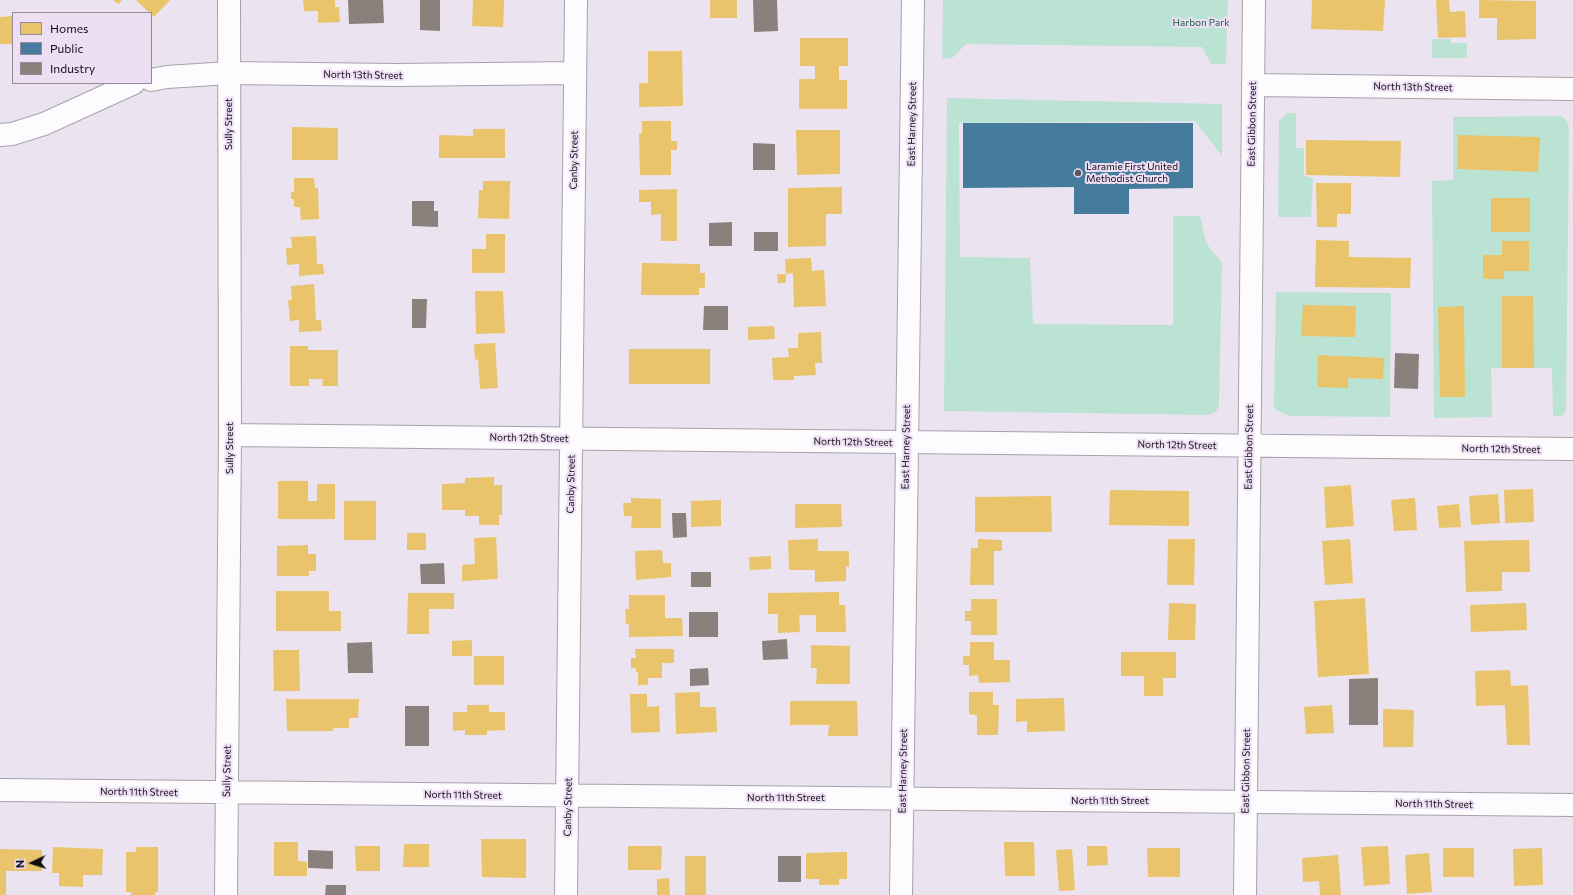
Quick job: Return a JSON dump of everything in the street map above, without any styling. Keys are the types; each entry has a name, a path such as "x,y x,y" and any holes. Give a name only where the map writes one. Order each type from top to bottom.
{"street":[{"name":"Sully Street","path":"226,895 230,435 229,0"},
{"name":"Canby Street","path":"566,895 576,0"},
{"name":"East Harney Street","path":"901,895 913,0"},
{"name":"East Gibbon Street","path":"1245,895 1254,0"},
{"name":"North 13th Street","path":"152,80 167,76 228,73 396,75 575,73"},
{"path":"0,135 12,134 44,124 132,84"},
{"name":"North 13th Street","path":"1253,85 1573,88"},
{"name":"North 12th Street","path":"230,435 1573,449"},
{"name":"North 11th Street","path":"0,790 1573,805"}],"green space":[{"name":"Harbon Park","path":"943,0 1228,0 1226,64 1211,64 1202,47 966,44 952,58 942,59"},
{"path":"1432,39 1451,39 1451,43 1467,43 1467,58 1432,58"},
{"path":"947,98 1222,104 1222,156 1195,121 959,123 960,257 1030,258 1033,324 1173,325 1173,216 1200,216 1205,239 1210,249 1222,262 1219,407 1214,413 1208,415 944,411"},
{"path":"1287,113 1296,113 1296,148 1304,148 1304,176 1313,178 1311,217 1278,217 1279,121"},
{"path":"1561,116 1567,121 1569,129 1566,411 1562,416 1553,416 1552,368 1491,368 1492,417 1434,418 1432,181 1453,180 1453,117"},
{"path":"1276,292 1391,293 1390,417 1290,416 1276,410 1274,406"}],"building: Homes":[{"path":"113,0 122,0 118,4"},
{"path":"136,0 170,0 154,17 152,12 149,12"},
{"path":"303,0 335,0 335,7 339,7 340,22 318,23 318,11 304,11"},
{"path":"473,0 504,0 503,27 472,26"},
{"path":"710,0 737,0 737,18 710,18"},
{"path":"1312,0 1385,0 1383,31 1311,29"},
{"path":"1436,0 1449,0 1450,12 1465,11 1466,37 1438,38"},
{"path":"1479,0 1536,1 1536,39 1497,40 1497,18 1479,18"},
{"path":"12,16 12,44 0,44 0,17"},
{"path":"800,38 848,38 848,66 839,66 839,80 847,80 847,109 799,109 799,79 815,79 815,66 800,66"},
{"path":"648,51 682,51 683,106 639,107 639,83 648,83"},
{"path":"642,121 671,121 671,141 677,141 677,150 671,150 671,175 640,175 639,134 642,133"},
{"path":"292,127 338,128 338,160 292,160"},
{"path":"473,129 505,129 505,158 439,158 439,135 473,136"},
{"path":"796,130 840,130 840,174 797,175"},
{"path":"1458,135 1540,137 1538,172 1457,169"},
{"path":"1306,140 1401,141 1400,177 1306,175"},
{"path":"294,178 314,178 315,188 318,188 319,219 301,220 300,207 294,207 294,199 291,199 291,192 294,192"},
{"path":"483,181 510,181 509,219 478,218 479,190 483,190"},
{"path":"1316,183 1351,183 1351,214 1337,214 1337,227 1317,227"},
{"path":"842,187 842,214 826,214 826,246 788,247 788,188"},
{"path":"677,189 677,241 661,241 661,214 651,215 651,202 639,202 639,190"},
{"path":"1491,198 1530,198 1530,232 1491,232"},
{"path":"486,234 505,234 505,273 472,273 472,249 486,249"},
{"path":"316,236 317,264 323,264 324,274 299,276 299,264 287,265 286,248 292,248 291,237"},
{"path":"1316,240 1349,241 1349,257 1411,258 1410,288 1315,287"},
{"path":"1502,241 1529,241 1529,271 1504,271 1504,279 1483,279 1483,255 1502,255"},
{"path":"811,258 812,271 824,270 826,306 794,307 793,273 786,274 785,259"},
{"path":"642,263 700,264 700,273 705,273 705,288 699,288 699,295 641,295"},
{"path":"777,274 786,274 786,283 778,283"},
{"path":"314,284 316,320 321,320 322,331 299,332 299,320 290,321 288,300 292,300 291,286"},
{"path":"475,291 503,291 505,333 476,334"},
{"path":"1502,296 1533,296 1534,368 1502,368"},
{"path":"1303,305 1356,306 1355,337 1301,336"},
{"path":"1464,306 1465,397 1440,397 1438,307"},
{"path":"774,326 775,339 748,340 748,327"},
{"path":"821,332 822,363 815,363 816,375 794,376 794,380 773,380 772,358 789,357 788,348 798,348 798,333"},
{"path":"495,343 498,388 480,389 478,359 475,360 474,344"},
{"path":"290,346 308,346 308,350 338,350 338,386 322,386 323,379 309,379 309,386 290,386"},
{"path":"629,349 710,349 710,384 629,384"},
{"path":"1318,355 1384,358 1383,379 1348,378 1348,388 1317,387"},
{"path":"494,477 494,485 502,485 502,515 499,515 499,525 479,525 479,516 465,516 465,510 442,510 442,484 465,483 465,478"},
{"path":"278,481 308,481 308,501 317,501 317,484 335,484 335,519 278,519"},
{"path":"1351,485 1354,526 1326,528 1324,487"},
{"path":"1533,489 1534,522 1505,523 1504,490"},
{"path":"1110,490 1189,491 1189,526 1109,525"},
{"path":"1498,494 1500,523 1471,525 1469,496"},
{"path":"1051,496 1052,532 975,532 975,497"},
{"path":"631,498 661,499 661,528 631,528 632,516 624,516 623,503 631,503"},
{"path":"1415,498 1417,530 1394,531 1391,500"},
{"path":"721,500 721,526 691,527 691,501"},
{"path":"344,501 376,501 376,540 344,540"},
{"path":"795,504 841,504 842,527 795,528"},
{"path":"1459,504 1461,527 1439,528 1437,506"},
{"path":"407,533 426,533 426,550 407,550"},
{"path":"496,537 498,579 462,581 462,565 475,564 474,538"},
{"path":"818,539 818,551 849,551 849,567 846,566 846,581 815,582 815,570 789,570 788,540"},
{"path":"978,539 1002,540 1002,551 994,551 994,585 970,585 971,548 978,548"},
{"path":"1168,539 1195,539 1194,585 1167,585"},
{"path":"1350,539 1353,583 1325,585 1322,541"},
{"path":"1529,540 1530,572 1502,572 1502,591 1466,592 1464,541"},
{"path":"308,545 308,554 316,554 316,571 309,571 309,576 277,576 277,546"},
{"path":"662,550 663,563 671,563 671,577 636,580 635,551"},
{"path":"771,556 771,569 750,570 749,557"},
{"path":"276,591 329,591 329,611 341,611 341,631 276,631"},
{"path":"839,592 839,605 845,605 846,632 816,632 816,615 799,615 800,632 778,633 778,614 768,614 768,593"},
{"path":"408,593 454,593 454,609 429,609 429,634 407,634"},
{"path":"629,595 665,595 665,618 682,618 683,636 629,637 629,624 626,624 625,609 629,609"},
{"path":"1365,598 1369,674 1318,677 1314,601"},
{"path":"971,599 997,599 997,635 971,635 971,621 965,621 965,611 971,611"},
{"path":"1169,603 1196,604 1195,640 1168,640"},
{"path":"1526,603 1527,630 1471,632 1470,605"},
{"path":"472,640 472,656 452,656 452,641"},
{"path":"970,642 994,642 994,660 1010,660 1010,682 979,683 978,675 969,676 969,665 963,665 963,656 970,656"},
{"path":"811,645 850,646 850,684 816,684 817,668 811,668"},
{"path":"635,649 674,649 674,663 662,663 662,678 648,678 648,685 638,685 638,672 636,672 636,668 631,668 631,658 636,658"},
{"path":"273,650 299,650 300,691 274,691"},
{"path":"1121,652 1176,652 1176,678 1163,678 1163,696 1144,696 1144,676 1121,676"},
{"path":"474,656 504,656 504,685 474,685"},
{"path":"1510,670 1511,686 1528,685 1530,745 1507,745 1505,705 1476,706 1475,671"},
{"path":"700,692 700,707 716,707 717,732 676,734 675,693"},
{"path":"969,692 993,692 993,705 999,705 998,735 977,735 977,715 969,714"},
{"path":"630,694 647,694 647,707 659,706 660,732 631,733"},
{"path":"1064,698 1065,731 1027,732 1027,721 1016,722 1016,699"},
{"path":"286,699 359,699 358,718 349,718 349,728 333,728 333,731 287,731"},
{"path":"790,701 857,701 858,736 828,736 829,725 790,725"},
{"path":"467,705 489,705 489,712 505,712 505,730 487,731 487,735 465,735 465,730 453,731 453,712 467,712"},
{"path":"1332,705 1334,733 1306,734 1304,707"},
{"path":"1383,709 1414,710 1413,747 1383,747"},
{"path":"481,839 526,839 526,878 482,877"},
{"path":"274,842 298,842 298,861 307,862 307,876 274,876"},
{"path":"1004,842 1034,842 1035,876 1005,876"},
{"path":"404,844 429,844 429,867 403,867"},
{"path":"355,846 380,846 380,871 356,871"},
{"path":"628,846 662,846 661,870 628,870"},
{"path":"1087,846 1107,846 1108,865 1087,866"},
{"path":"1388,846 1390,884 1364,886 1361,847"},
{"path":"53,847 103,849 102,875 83,875 83,887 59,886 59,873 52,873"},
{"path":"136,847 158,847 158,892 155,892 155,895 131,895 131,892 126,892 126,852 136,852"},
{"path":"1147,848 1180,848 1180,877 1148,877"},
{"path":"1443,848 1474,848 1474,877 1443,877"},
{"path":"1542,848 1543,885 1514,886 1513,849"},
{"path":"0,849 42,850 42,871 6,871 6,895 0,895"},
{"path":"1072,849 1075,890 1059,891 1056,850"},
{"path":"847,852 847,879 839,879 839,885 819,885 819,879 806,879 806,853"},
{"path":"1429,853 1432,892 1407,894 1405,855"},
{"path":"1338,855 1341,895 1320,895 1319,881 1303,882 1302,858"},
{"path":"685,856 706,856 706,895 685,895"},
{"path":"669,878 670,895 657,895 657,879"}],"building: Public":[{"name":"Laramie First United Methodist Church","path":"963,123 1193,123 1193,188 1129,189 1129,214 1074,214 1074,187 963,188"}],"building: Industry":[{"path":"348,0 383,0 384,23 349,24"},
{"path":"420,0 440,0 440,31 420,30"},
{"path":"753,0 777,0 778,31 754,32"},
{"path":"753,143 775,144 775,170 753,170"},
{"path":"412,201 434,201 434,211 438,211 438,227 412,226"},
{"path":"732,222 732,246 709,246 709,223"},
{"path":"754,232 778,232 778,251 754,251"},
{"path":"412,299 427,299 426,328 412,328"},
{"path":"704,306 728,306 728,330 703,330"},
{"path":"1395,353 1419,354 1418,389 1394,388"},
{"path":"672,513 686,513 687,537 673,538"},
{"path":"444,563 445,584 421,584 420,564"},
{"path":"691,572 711,572 711,587 691,587"},
{"path":"689,612 718,612 718,637 689,637"},
{"path":"787,639 788,659 763,660 762,641"},
{"path":"372,642 373,673 348,673 347,643"},
{"path":"708,668 709,685 690,686 690,669"},
{"path":"1378,678 1378,725 1349,725 1349,679"},
{"path":"405,706 429,706 429,746 405,746"},
{"path":"308,850 333,851 333,869 308,868"},
{"path":"778,856 801,856 801,882 778,882"},
{"path":"326,885 346,885 346,895 325,895"}],"place":[{"name":"Laramie First United Methodist Church","path":"1078,173"}]}
